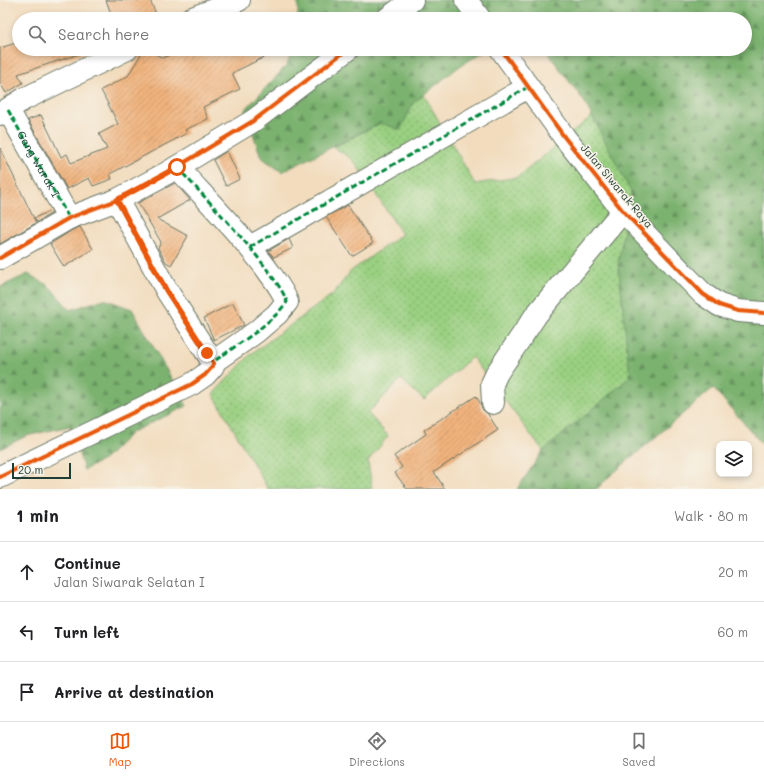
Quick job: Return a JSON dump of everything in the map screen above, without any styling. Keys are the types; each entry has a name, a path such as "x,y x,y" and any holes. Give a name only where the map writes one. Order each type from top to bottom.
{"street":[{"path":"208,12 238,0"},
{"path":"396,12 412,0"},
{"path":"466,0 475,12"},
{"path":"4,112 24,99 113,56"},
{"path":"0,258 69,218 117,200 177,167 252,121 339,56"},
{"name":"Jalan Siwarak Raya","path":"506,56 565,138 623,211 703,294 719,305 738,311 764,313"},
{"path":"250,247 528,86"},
{"name":"Gang Warak I","path":"4,112 69,218"},
{"path":"177,167 250,247 271,275 287,302 277,314 256,332 212,362"},
{"path":"0,477 192,384 205,375 213,366 212,362 167,292 117,200"},
{"path":"493,403 492,384 497,373 536,315 623,211"}],"green space":[{"path":"298,0 764,0 764,446 713,388 610,476 597,489 517,489 543,451 630,377 618,263 631,192 584,101 550,56 752,56 752,12 298,12"},
{"path":"290,56 476,56 460,66 414,102 400,130 380,123 282,172 261,157 245,110 287,65"},
{"path":"424,95 475,184 518,177 592,116 631,192 618,263 630,377 543,451 472,357 424,400 401,379 368,413 388,436 368,461 372,489 268,489 213,394 251,354 333,294 351,271 402,234 353,160 334,147 381,123 400,130 414,102"},
{"path":"28,274 49,286 70,310 104,299 132,309 187,406 132,432 105,459 84,470 70,426 26,436 0,449 0,287"}],"building":[{"path":"106,0 150,0 155,12 110,12"},
{"path":"12,44 12,56 73,56 18,74 23,83 6,93 0,83 0,48"},
{"path":"140,56 159,56 163,58 167,56 267,56 232,73 240,89 203,107 208,119 185,130 187,133 110,174 112,179 93,186 89,178 67,189 28,120 41,115 61,157 67,154 71,163 107,149 99,134 118,124 101,90 128,76"},
{"path":"0,148 36,223 0,244"},
{"path":"227,151 240,179 226,186 213,160"},
{"path":"175,183 190,200 157,219 188,236 171,265 166,262 158,248 161,242 138,203"},
{"path":"348,205 373,243 352,256 326,217"},
{"path":"51,211 52,213 37,222 34,218"},
{"path":"80,227 93,249 64,267 50,244 74,229"},
{"path":"289,239 293,248 274,257 268,251"},
{"path":"233,303 244,325 214,340 204,318"},
{"path":"476,396 483,410 488,414 498,430 434,472 445,489 407,489 395,473 402,467 394,456 426,434 424,430"}],"marked path":[{"path":"250,247 528,87"},
{"path":"8,110 69,218"},
{"path":"177,167 256,255 278,284 287,302 277,314 256,332 213,362"}],"cycle path":[{"path":"0,258 69,218 117,200 167,173 253,121 339,56"},
{"path":"506,56 565,138 623,211 703,294 719,305 738,311 764,313"},
{"path":"0,477 192,384 205,375 213,366 213,362 167,291 117,200"}],"route":[{"path":"177,167 117,200 167,292 207,353"}]}
